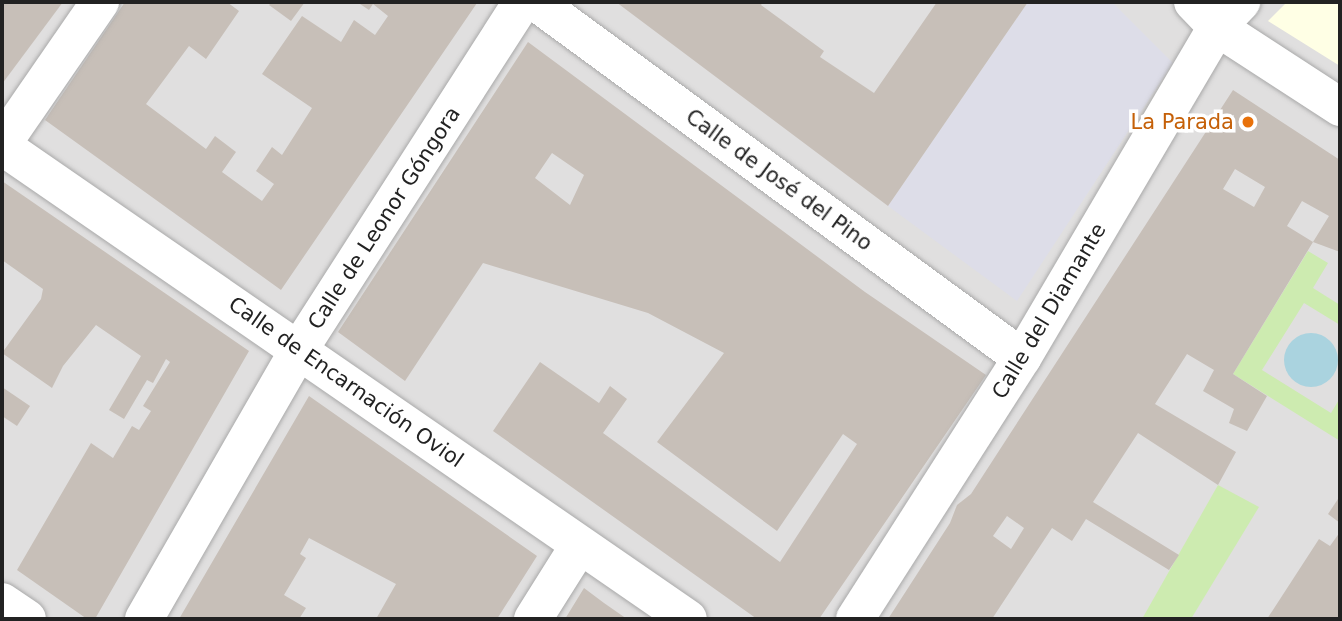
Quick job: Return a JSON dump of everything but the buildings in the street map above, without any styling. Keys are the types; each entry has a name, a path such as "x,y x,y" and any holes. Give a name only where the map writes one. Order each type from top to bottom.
{"street":[{"path":"2,145 100,2"},
{"name":"Calle de Leonor Góngora","path":"144,619 300,348 522,2"},
{"name":"Calle de José del Pino","path":"536,2 1022,358"},
{"path":"1217,10 1340,107"},
{"name":"Calle del Diamante","path":"855,619 1022,358 1217,10"},
{"name":"Calle de Encarnación Oviol","path":"2,145 300,348 579,546 688,619"},
{"path":"533,619 579,546"},
{"path":"2,602 27,619"}],"shaded area":[{"path":"2,2 1340,2 1340,619 2,619"},
{"path":"1028,2 1112,2 1173,63 1017,301 888,206"},
{"path":"1287,2 1340,2 1340,66 1268,21"}],"green space":[{"path":"1308,251 1328,263 1313,288 1340,305 1340,325 1304,303 1262,370 1331,413 1340,398 1340,441 1233,374"},
{"path":"1218,485 1259,507 1191,619 1142,619"}],"water":[{"path":"1311,333 1330,341 1338,360 1330,379 1311,387 1292,379 1284,360 1292,341"}],"place":[{"name":"La Parada","path":"1248,122"}]}
